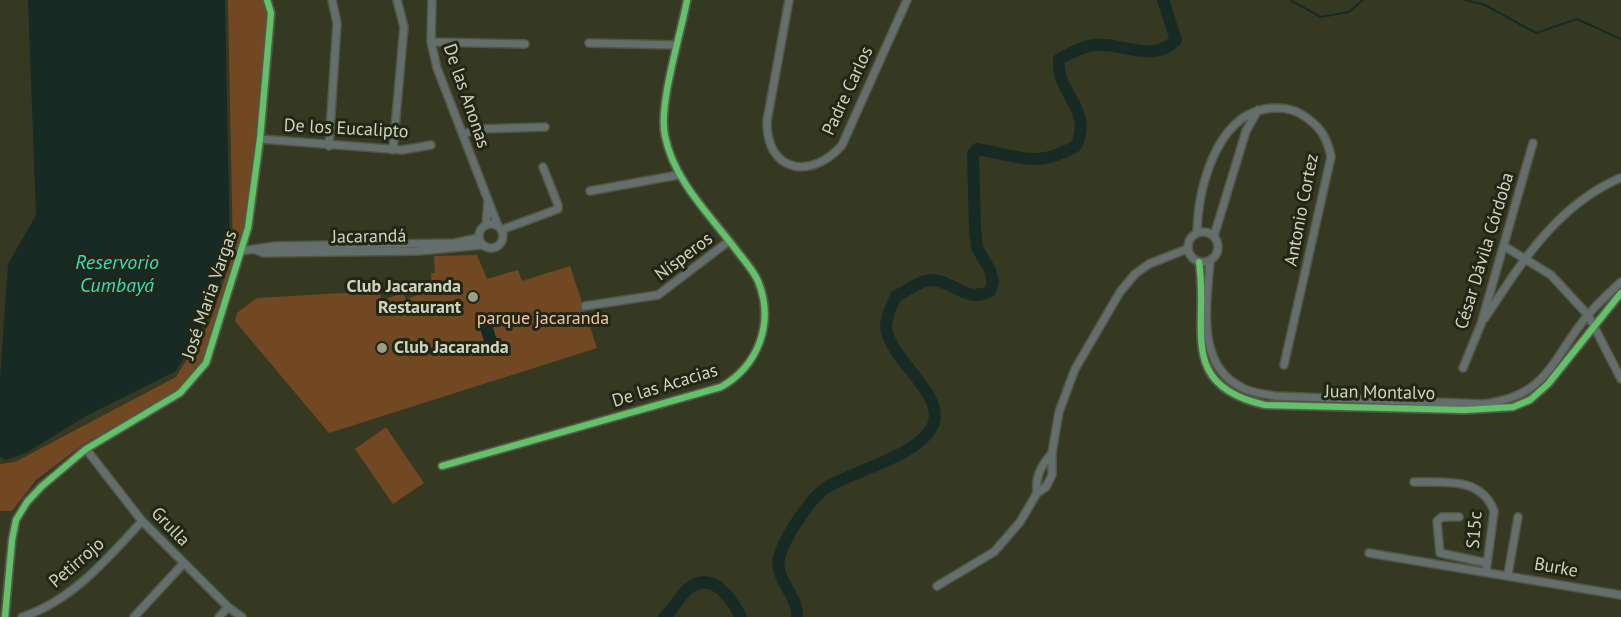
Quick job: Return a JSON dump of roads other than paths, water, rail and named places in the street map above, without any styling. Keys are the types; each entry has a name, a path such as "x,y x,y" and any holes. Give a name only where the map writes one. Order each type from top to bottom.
{"street":[{"name":"José Maria Vargas","path":"5,617 16,520 42,486 86,449 180,393 206,363 248,228 260,139 270,12 267,0"},
{"path":"329,146 337,23 332,0"},
{"path":"393,150 404,27 397,0"},
{"name":"De las Anonas","path":"432,0 431,42 437,68 499,228"},
{"name":"De las Acacias","path":"442,466 721,387 738,377 753,360 761,341 764,312 758,282 678,175 664,136 663,124 687,0"},
{"name":"Padre Carlos","path":"789,0 767,122 767,139 772,152 786,163 811,166 831,157 842,145 908,0"},
{"path":"431,42 525,44"},
{"path":"589,43 677,45"},
{"name":"Antonio Cortez","path":"1258,110 1275,107 1297,111 1315,123 1327,139 1331,157 1284,366"},
{"path":"1197,233 1199,205 1214,155 1240,120 1258,110"},
{"path":"1214,236 1203,231 1197,233 1190,239 1187,249 1189,255 1199,262 1210,261 1218,252 1214,236 1246,131 1258,110"},
{"path":"463,134 489,128 545,127"},
{"name":"De los Eucalipto","path":"260,139 393,150 431,145"},
{"name":"César Dávila Córdoba","path":"1463,368 1481,324 1533,143"},
{"path":"486,225 499,228 558,209 543,167"},
{"path":"590,191 678,175"},
{"path":"1481,324 1525,257 1570,207 1600,187 1620,178"},
{"path":"488,199 486,225 480,231 480,242 491,249 496,247 503,239 499,228"},
{"name":"Nísperos","path":"585,306 658,295 729,241"},
{"name":"Jacarandá","path":"242,251 256,250 264,253 344,248 418,251 480,242"},
{"path":"1504,246 1551,275 1588,315 1621,379"},
{"path":"937,586 994,552 1020,522 1037,493 1046,487 1052,476 1052,453 1059,412 1075,369 1119,292 1135,274 1149,264 1187,249"},
{"name":"Juan Montalvo","path":"1210,261 1208,335 1211,355 1227,378 1244,389 1275,396 1475,407 1508,401 1527,392 1543,379 1588,315 1621,282"},
{"name":"Juan Montalvo","path":"1199,262 1201,351 1214,378 1243,400 1265,405 1513,407 1530,400 1548,384 1621,293"},
{"name":"Grulla","path":"86,449 142,521 228,607 242,617"},
{"path":"1037,493 1037,478 1041,466 1052,453"},
{"name":"S15c","path":"1414,482 1466,483 1491,504 1494,511 1486,572"},
{"path":"1459,517 1442,517 1437,521 1440,553 1487,563"},
{"path":"1508,574 1518,517"},
{"name":"Petirrojo","path":"22,617 53,603 80,584 142,521"},
{"name":"Burke","path":"1369,553 1508,574 1621,595"},
{"path":"134,617 184,563"},
{"path":"219,617 228,607"}],"water":[{"name":"Reservorio Cumbayá","path":"28,0 225,0 230,252 210,314 176,371 88,415 26,453 6,460 0,457 0,378 8,264 36,215"},
{"path":"492,324 499,347 487,351 480,328"}],"waterway":[{"path":"797,617 797,609 778,566 786,540 798,519 820,492 827,487 903,452 928,433 934,422 934,410 930,398 895,350 889,338 886,322 896,296 917,284 931,280 974,295 990,291 993,282 990,270 977,248 973,154 977,149 1038,159 1062,153 1076,146 1080,133 1080,122 1062,82 1059,59 1094,45 1148,51 1167,47 1176,40 1163,0"},
{"path":"1290,0 1321,17 1349,12 1363,0"},
{"path":"1465,0 1485,5 1536,33 1577,19 1621,39"},
{"path":"664,617 685,592 703,582 711,583 725,593 741,617"}],"place":[{"name":"Club Jacaranda Restaurant","path":"473,297"},
{"name":"Club Jacaranda","path":"382,348"}],"park label":[{"name":"parque jacaranda","path":"543,319"}]}
